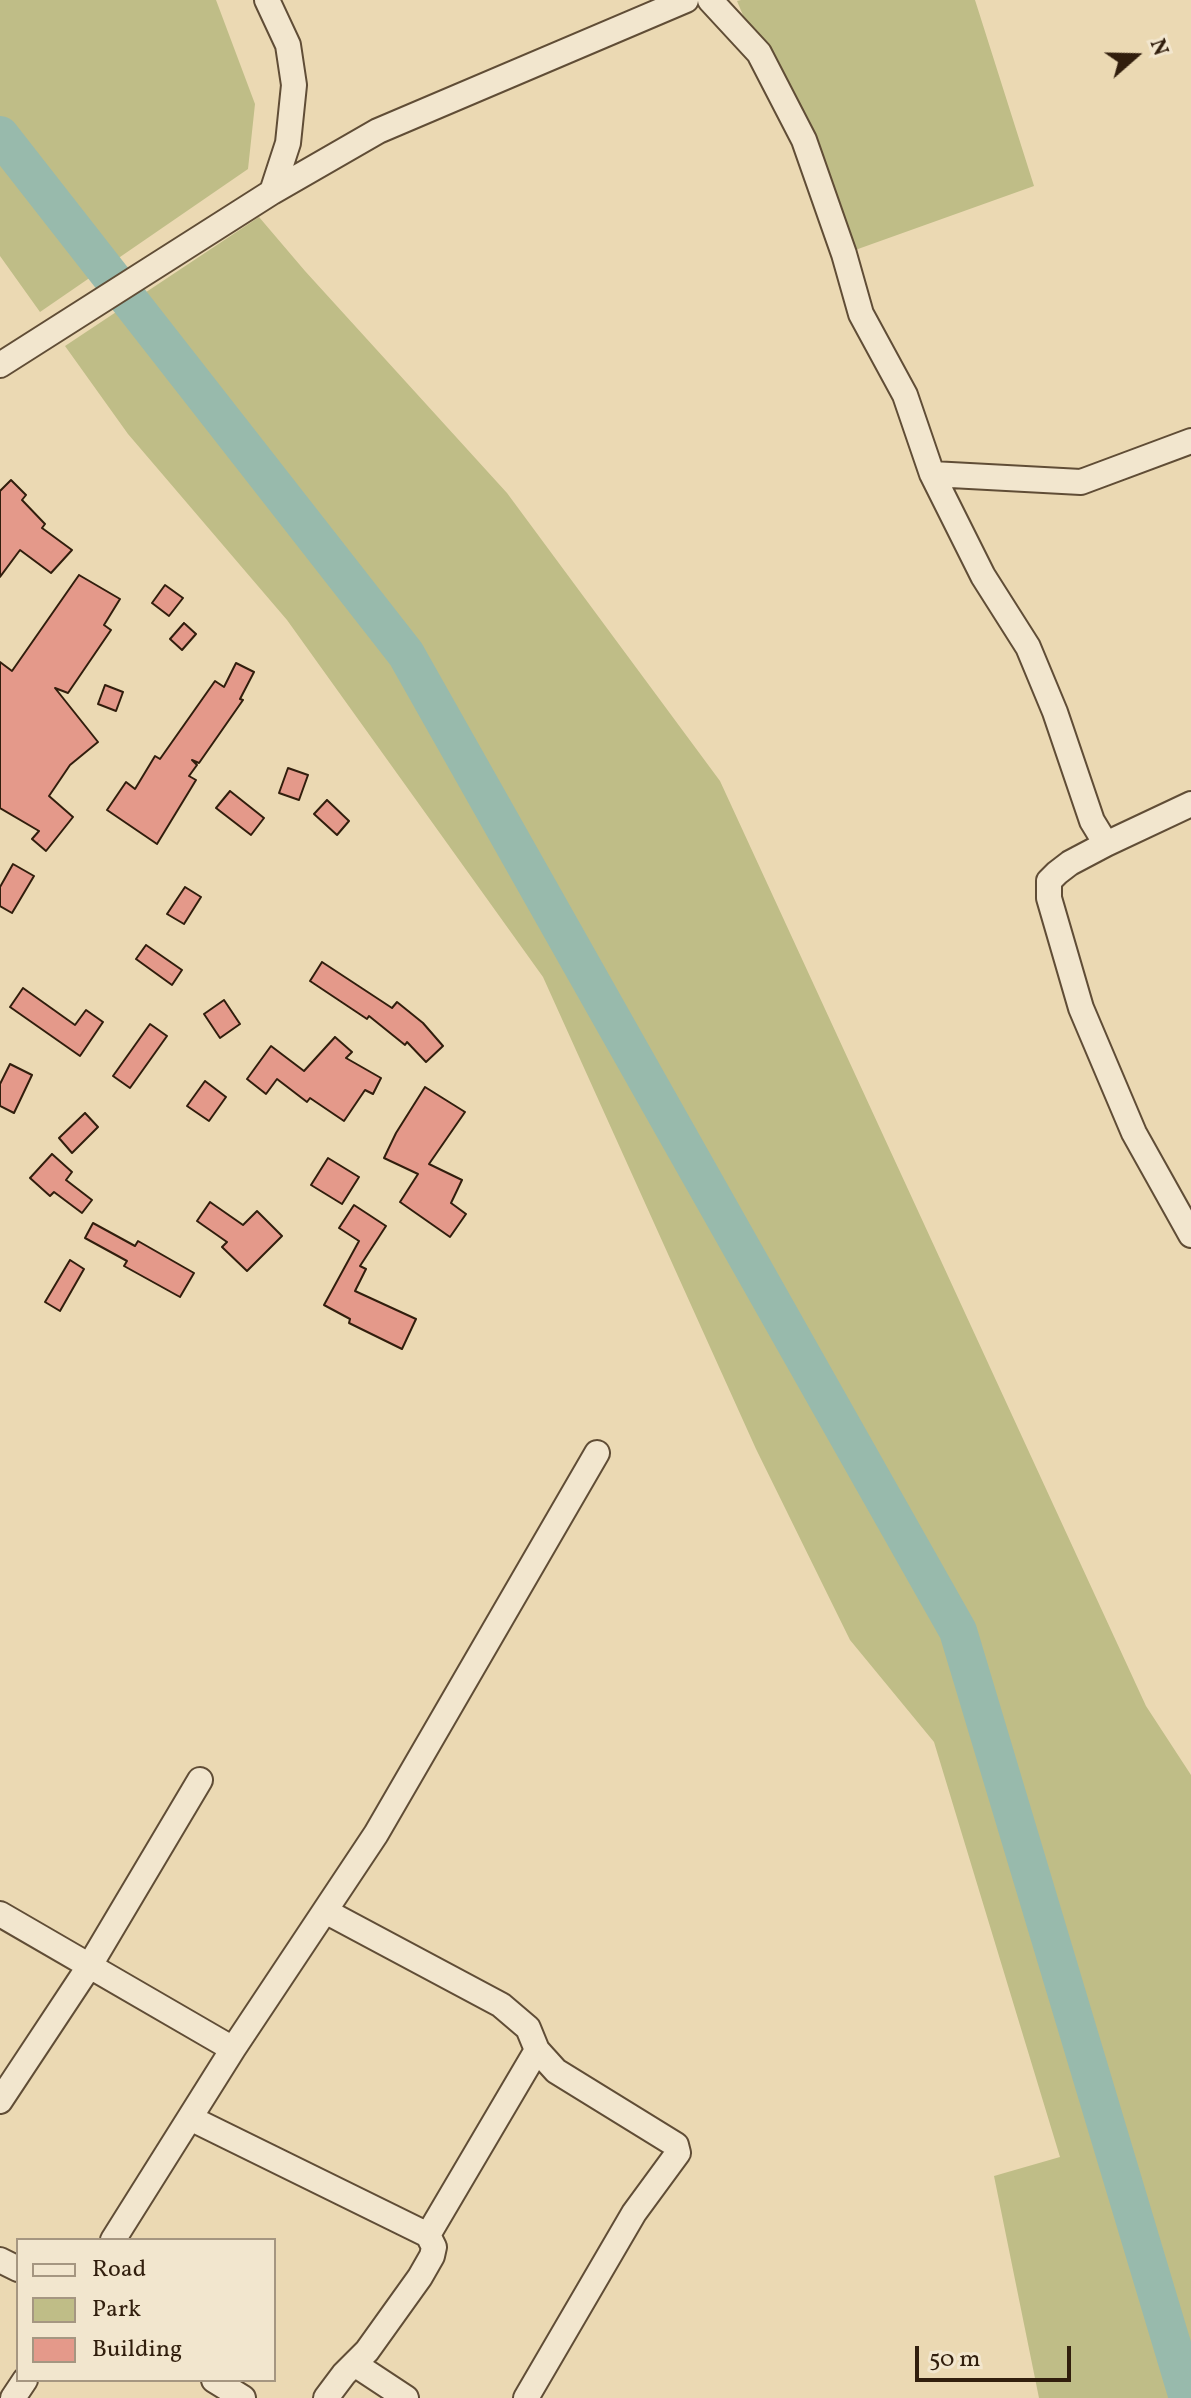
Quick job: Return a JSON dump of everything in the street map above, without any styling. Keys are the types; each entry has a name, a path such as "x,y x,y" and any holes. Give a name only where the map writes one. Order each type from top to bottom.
{"street":[{"path":"267,0 288,45 294,85 288,143 272,192"},
{"path":"0,365 272,192 378,131 686,0"},
{"path":"710,0 759,53 804,140 839,239 861,314 905,395 932,474 983,576 1028,647 1055,712 1092,821 1106,844"},
{"path":"932,474 1081,482 1191,441"},
{"path":"1191,804 1070,863 1049,881 1049,898 1081,1008 1134,1133 1191,1235"},
{"path":"114,2238 233,2049 376,1834 597,1453"},
{"path":"0,2101 90,1965 200,1780"},
{"path":"325,1911 501,2005 528,2028 537,2050 556,2071 676,2145 678,2153 634,2213 526,2398"},
{"path":"0,1914 233,2049"},
{"path":"428,2235 537,2050"},
{"path":"190,2118 428,2235 434,2247 432,2256 356,2365 344,2374 326,2398"},
{"path":"356,2365 406,2398"},
{"path":"217,2382 243,2398"}],"green space":[{"path":"0,0 216,0 255,104 248,169 40,312 0,256"},
{"path":"975,0 1034,186 844,254 737,1"},
{"path":"259,217 507,493 720,781 1146,1706 1191,1775 1191,2398 1039,2398 994,2176 1060,2157 934,1742 850,1640 756,1449 543,977 287,620 128,434 65,346"}],"building":[{"path":"11,480 26,495 22,500 45,524 42,528 72,550 51,573 20,550 0,577 0,491"},
{"path":"79,575 120,599 104,625 111,630 68,693 55,688 98,742 70,765 49,796 73,817 46,851 32,839 39,831 0,808 0,662 12,671"},
{"path":"165,585 183,598 169,616 152,603"},
{"path":"184,623 196,634 182,650 170,639"},
{"path":"236,663 254,672 240,699 243,700 199,763 192,760 197,765 189,776 196,780 157,844 107,810 126,782 135,789 155,756 160,759 215,681 224,687"},
{"path":"105,685 123,692 116,711 98,704"},
{"path":"288,768 308,775 299,800 279,793"},
{"path":"230,791 264,818 251,835 216,808"},
{"path":"327,800 349,821 337,835 314,814"},
{"path":"13,864 34,876 12,913 0,906 0,887"},
{"path":"185,887 201,897 184,924 167,914"},
{"path":"146,945 182,970 172,985 136,959"},
{"path":"322,962 392,1008 397,1002 423,1023 443,1046 426,1062 407,1042 405,1045 369,1016 367,1019 310,981"},
{"path":"23,988 75,1025 86,1010 103,1022 80,1056 10,1007"},
{"path":"224,1000 240,1024 220,1038 204,1014"},
{"path":"150,1024 167,1036 130,1088 113,1076"},
{"path":"335,1037 352,1052 346,1058 381,1078 373,1094 365,1090 344,1121 310,1098 307,1102 277,1079 266,1094 247,1079 271,1046 304,1071"},
{"path":"10,1064 32,1075 14,1113 0,1106 0,1084"},
{"path":"205,1081 226,1097 209,1121 187,1106"},
{"path":"425,1087 465,1112 429,1164 462,1180 451,1203 466,1214 450,1237 400,1202 418,1174 384,1158"},
{"path":"85,1113 98,1127 72,1153 59,1138"},
{"path":"52,1154 72,1172 66,1180 92,1200 82,1213 54,1192 50,1196 30,1178"},
{"path":"328,1158 359,1177 342,1204 311,1185"},
{"path":"210,1202 243,1225 257,1211 282,1236 247,1271 222,1247 227,1242 197,1221"},
{"path":"354,1205 386,1226 360,1266 366,1269 355,1291 416,1319 402,1349 349,1323 350,1319 324,1305 359,1241 339,1228"},
{"path":"93,1223 135,1246 138,1241 194,1273 180,1297 124,1266 127,1261 85,1238"},
{"path":"70,1260 84,1269 60,1311 45,1302"}],"waterway":[{"path":"0,135 406,654 958,1631 1188,2398"}]}
